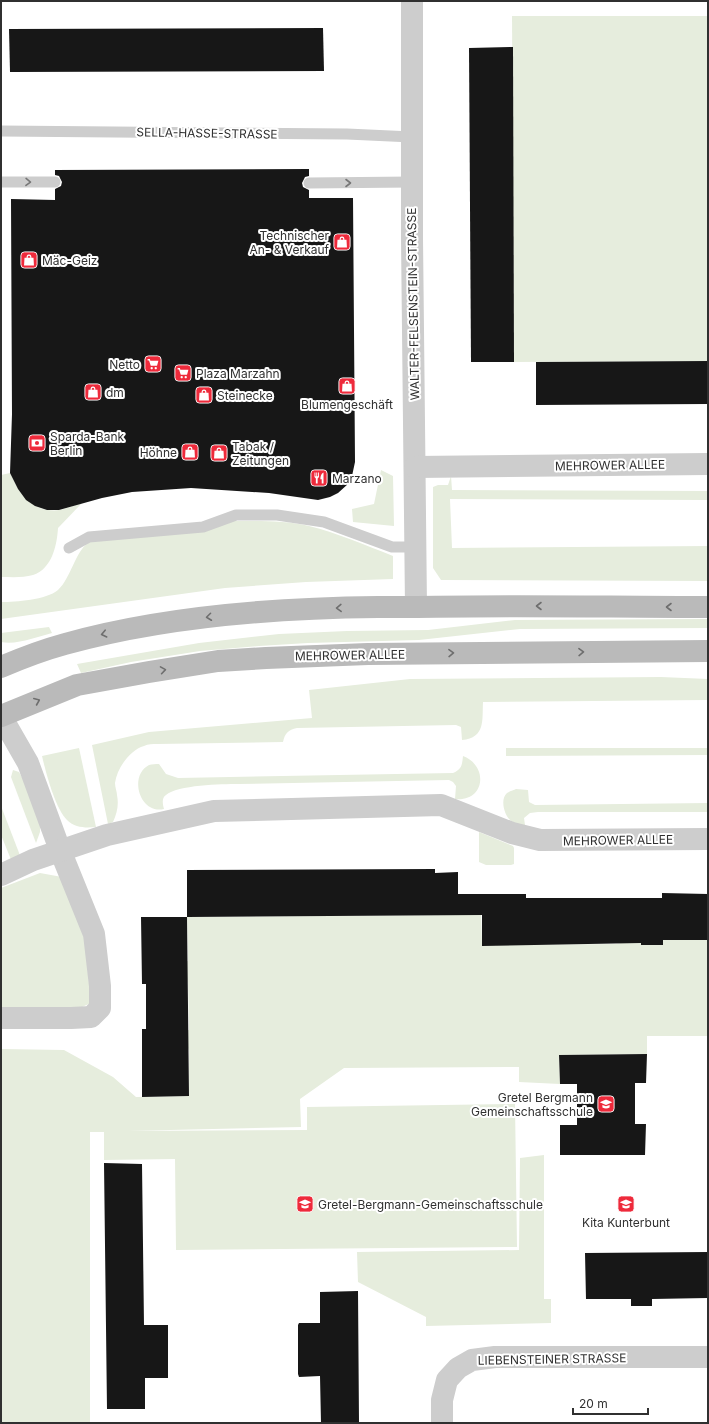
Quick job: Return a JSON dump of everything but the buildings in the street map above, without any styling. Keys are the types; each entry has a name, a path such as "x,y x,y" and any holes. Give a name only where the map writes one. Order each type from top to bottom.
{"main road":[{"path":"1,667 64,644 143,626 228,615 285,610 458,606 708,607"},
{"name":"MEHROWER ALLEE","path":"1,716 77,685 218,661 368,654 708,651"}],"street":[{"name":"WALTER-FELSENSTEIN-STRASSE","path":"412,1 416,607"},
{"name":"MEHROWER ALLEE","path":"415,467 708,464"},
{"name":"MEHROWER ALLEE","path":"1,716 28,763 60,850 94,934 100,986 100,1008 91,1017 1,1018"},
{"name":"MEHROWER ALLEE","path":"1,875 33,860 107,835 214,811 441,805 512,833 540,840 708,839"},
{"name":"LIEBENSTEINER STRASSE","path":"442,1423 442,1400 447,1380 458,1368 472,1360 495,1357 708,1357"}],"lane":[{"name":"SELLA-HASSE-STRASSE","path":"1,131 347,134 412,137"},
{"path":"1,182 55,182"},
{"path":"309,183 412,182"},
{"path":"69,548 89,537 203,527 236,515 277,515 324,522 392,547 415,547"}],"green space":[{"path":"512,16 708,16 708,361 514,362"},
{"path":"381,470 393,476 394,526 353,522 352,509 374,504"},
{"path":"10,473 23,495 31,503 43,509 59,510 82,503 58,528 55,549 45,568 29,576 1,577 1,475"},
{"path":"451,476 452,490 708,491 708,500 450,499 452,548 708,546 708,581 441,580 433,568 433,487 438,485 448,485"},
{"path":"231,521 270,521 290,523 309,526 340,536 393,556 393,579 306,582 225,588 1,619 1,602 22,601 39,598 58,590 66,579 80,552 89,543 97,540"},
{"path":"708,619 708,628 520,629 419,640 308,643 200,651 131,662 81,673 77,664 199,643 279,634 428,630 515,620"},
{"path":"49,627 52,633 20,642 1,642 1,633"},
{"path":"661,677 708,679 708,700 483,702 482,721 479,732 475,736 462,740 461,727 456,725 297,728 287,732 283,742 147,745 134,751 125,760 118,771 115,783 118,799 116,815 113,822 108,824 92,745 149,732 312,718 309,690 410,679"},
{"path":"79,748 96,827 74,825 70,823 63,815 52,790 42,756"},
{"path":"506,748 708,748 708,755 506,756"},
{"path":"463,756 477,767 480,775 480,782 478,789 473,795 455,799 456,786 449,780 222,784 189,787 172,792 163,798 164,809 156,809 143,801 138,785 139,777 143,770 149,765 154,764 159,764 166,774 178,778 453,773 461,766"},
{"path":"13,770 19,772 25,783 40,822 40,832 36,843 11,777"},
{"path":"516,789 528,790 529,802 535,805 708,803 708,812 538,812 530,813 524,818 525,825 523,825 510,820 506,814 503,803 507,793"},
{"path":"1,806 21,858 12,862 1,835"},
{"path":"479,832 513,846 514,864 486,865 479,862"},
{"path":"40,873 62,877 82,916 91,1003 82,1007 1,1008 1,888"},
{"path":"481,912 482,945 616,944 641,939 641,945 662,945 663,940 708,940 708,1036 647,1036 647,1054 559,1055 560,1084 519,1082 519,1067 344,1068 300,1099 301,1127 127,1131 307,1130 307,1107 515,1104 517,1247 176,1250 175,1159 104,1160 104,1132 90,1132 90,1423 1,1423 1,1049 64,1050 113,1077 136,1097 189,1096 189,1051 183,1030 189,1030 188,984 183,962 188,961 187,917 458,915"},
{"path":"544,1155 544,1299 551,1299 551,1323 426,1326 426,1317 358,1282 357,1252 519,1250 520,1158"}],"place":[{"name":"Technischer An- & Verkauf","path":"342,242"},
{"name":"Mäc-Geiz","path":"29,260"},
{"name":"Netto","path":"153,364"},
{"name":"Plaza Marzahn","path":"183,373"},
{"name":"Blumengeschäft","path":"347,386"},
{"name":"dm","path":"93,392"},
{"name":"Steinecke","path":"204,395"},
{"name":"Sparda-Bank Berlin","path":"37,443"},
{"name":"Höhne","path":"190,452"},
{"name":"Tabak / Zeitungen","path":"219,453"},
{"name":"Marzano","path":"319,478"},
{"name":"Gretel Bergmann Gemeinschaftsschule","path":"606,1104"},
{"name":"Gretel-Bergmann-Gemeinschaftsschule","path":"305,1204"},
{"name":"Kita Kunterbunt","path":"626,1204"}]}
